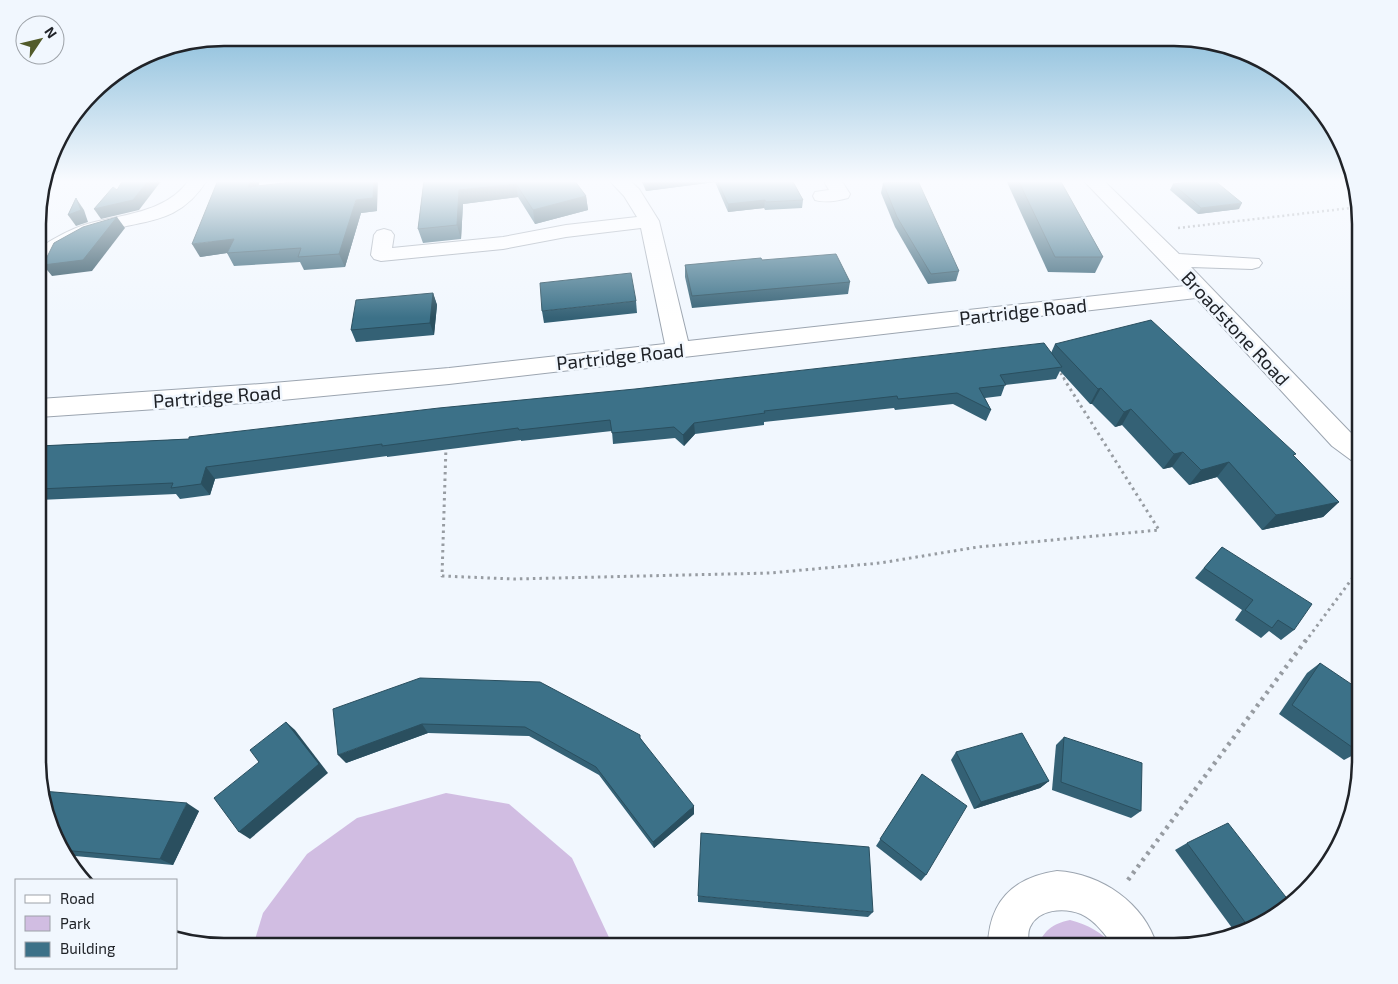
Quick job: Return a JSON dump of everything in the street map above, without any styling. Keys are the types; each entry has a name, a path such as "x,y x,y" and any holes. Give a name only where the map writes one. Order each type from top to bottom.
{"street":[{"path":"46,252 90,230 106,226"},
{"path":"384,235 381,255 503,243 612,226"},
{"path":"650,226 678,350"},
{"name":"Broadstone Road","path":"1138,226 1173,260 1200,291 1341,438 1351,446"},
{"path":"1173,260 1252,263"},
{"name":"Partridge Road","path":"46,407 281,391 449,376 1200,291"},
{"path":"1009,938 1011,923 1020,906 1033,896 1050,890 1068,890 1088,896 1107,908 1124,926 1132,938"}],"path":[{"path":"1144,232 1196,226"},
{"path":"446,442 442,576 552,578 770,573 880,563 978,548 1159,530 1053,362"},
{"path":"1107,908 1352,579"}],"green space":[{"path":"446,793 509,804 572,858 609,938 255,938 263,913 307,854 357,818"},
{"path":"1070,920 1083,924 1105,938 1042,938 1058,924"}],"building":[{"path":"110,226 83,260 46,265 46,259 54,243 83,227"},
{"path":"199,226 348,226 339,254 298,257 301,248 227,253 234,239 192,244"},
{"path":"418,226 448,226 418,229"},
{"path":"902,226 938,226 959,271 931,274"},
{"path":"1040,226 1086,226 1103,257 1055,257"},
{"path":"836,254 850,282 692,296 685,265 761,258 762,260"},
{"path":"631,273 636,301 542,311 540,283"},
{"path":"433,293 430,323 351,330 356,300"},
{"path":"1151,320 1296,454 1293,455 1339,502 1276,515 1229,462 1201,470 1183,452 1174,454 1131,409 1124,412 1101,388 1098,389 1055,344"},
{"path":"1044,343 1062,367 1000,375 1006,385 979,388 991,410 957,393 898,399 897,396 764,411 765,413 694,423 683,435 674,427 612,433 610,420 519,430 518,428 206,467 201,484 171,488 173,483 46,489 46,446 189,439 189,437 439,408 635,389"},
{"path":"1222,547 1312,604 1294,630 1278,620 1272,628 1245,610 1253,600 1204,568"},
{"path":"1320,663 1352,685 1352,747 1292,705"},
{"path":"420,678 540,682 640,735 640,738 694,806 653,842 596,767 525,727 422,724 338,755 333,709"},
{"path":"286,722 319,764 239,832 214,798 259,762 250,750"},
{"path":"1022,733 1049,781 981,802 956,752"},
{"path":"1064,737 1142,763 1141,811 1061,782"},
{"path":"922,774 967,806 926,875 880,839"},
{"path":"50,792 187,803 160,859 71,851 60,828 52,806"},
{"path":"1228,823 1286,898 1273,908 1245,922 1187,843"},
{"path":"701,833 869,847 873,912 698,896"}]}
